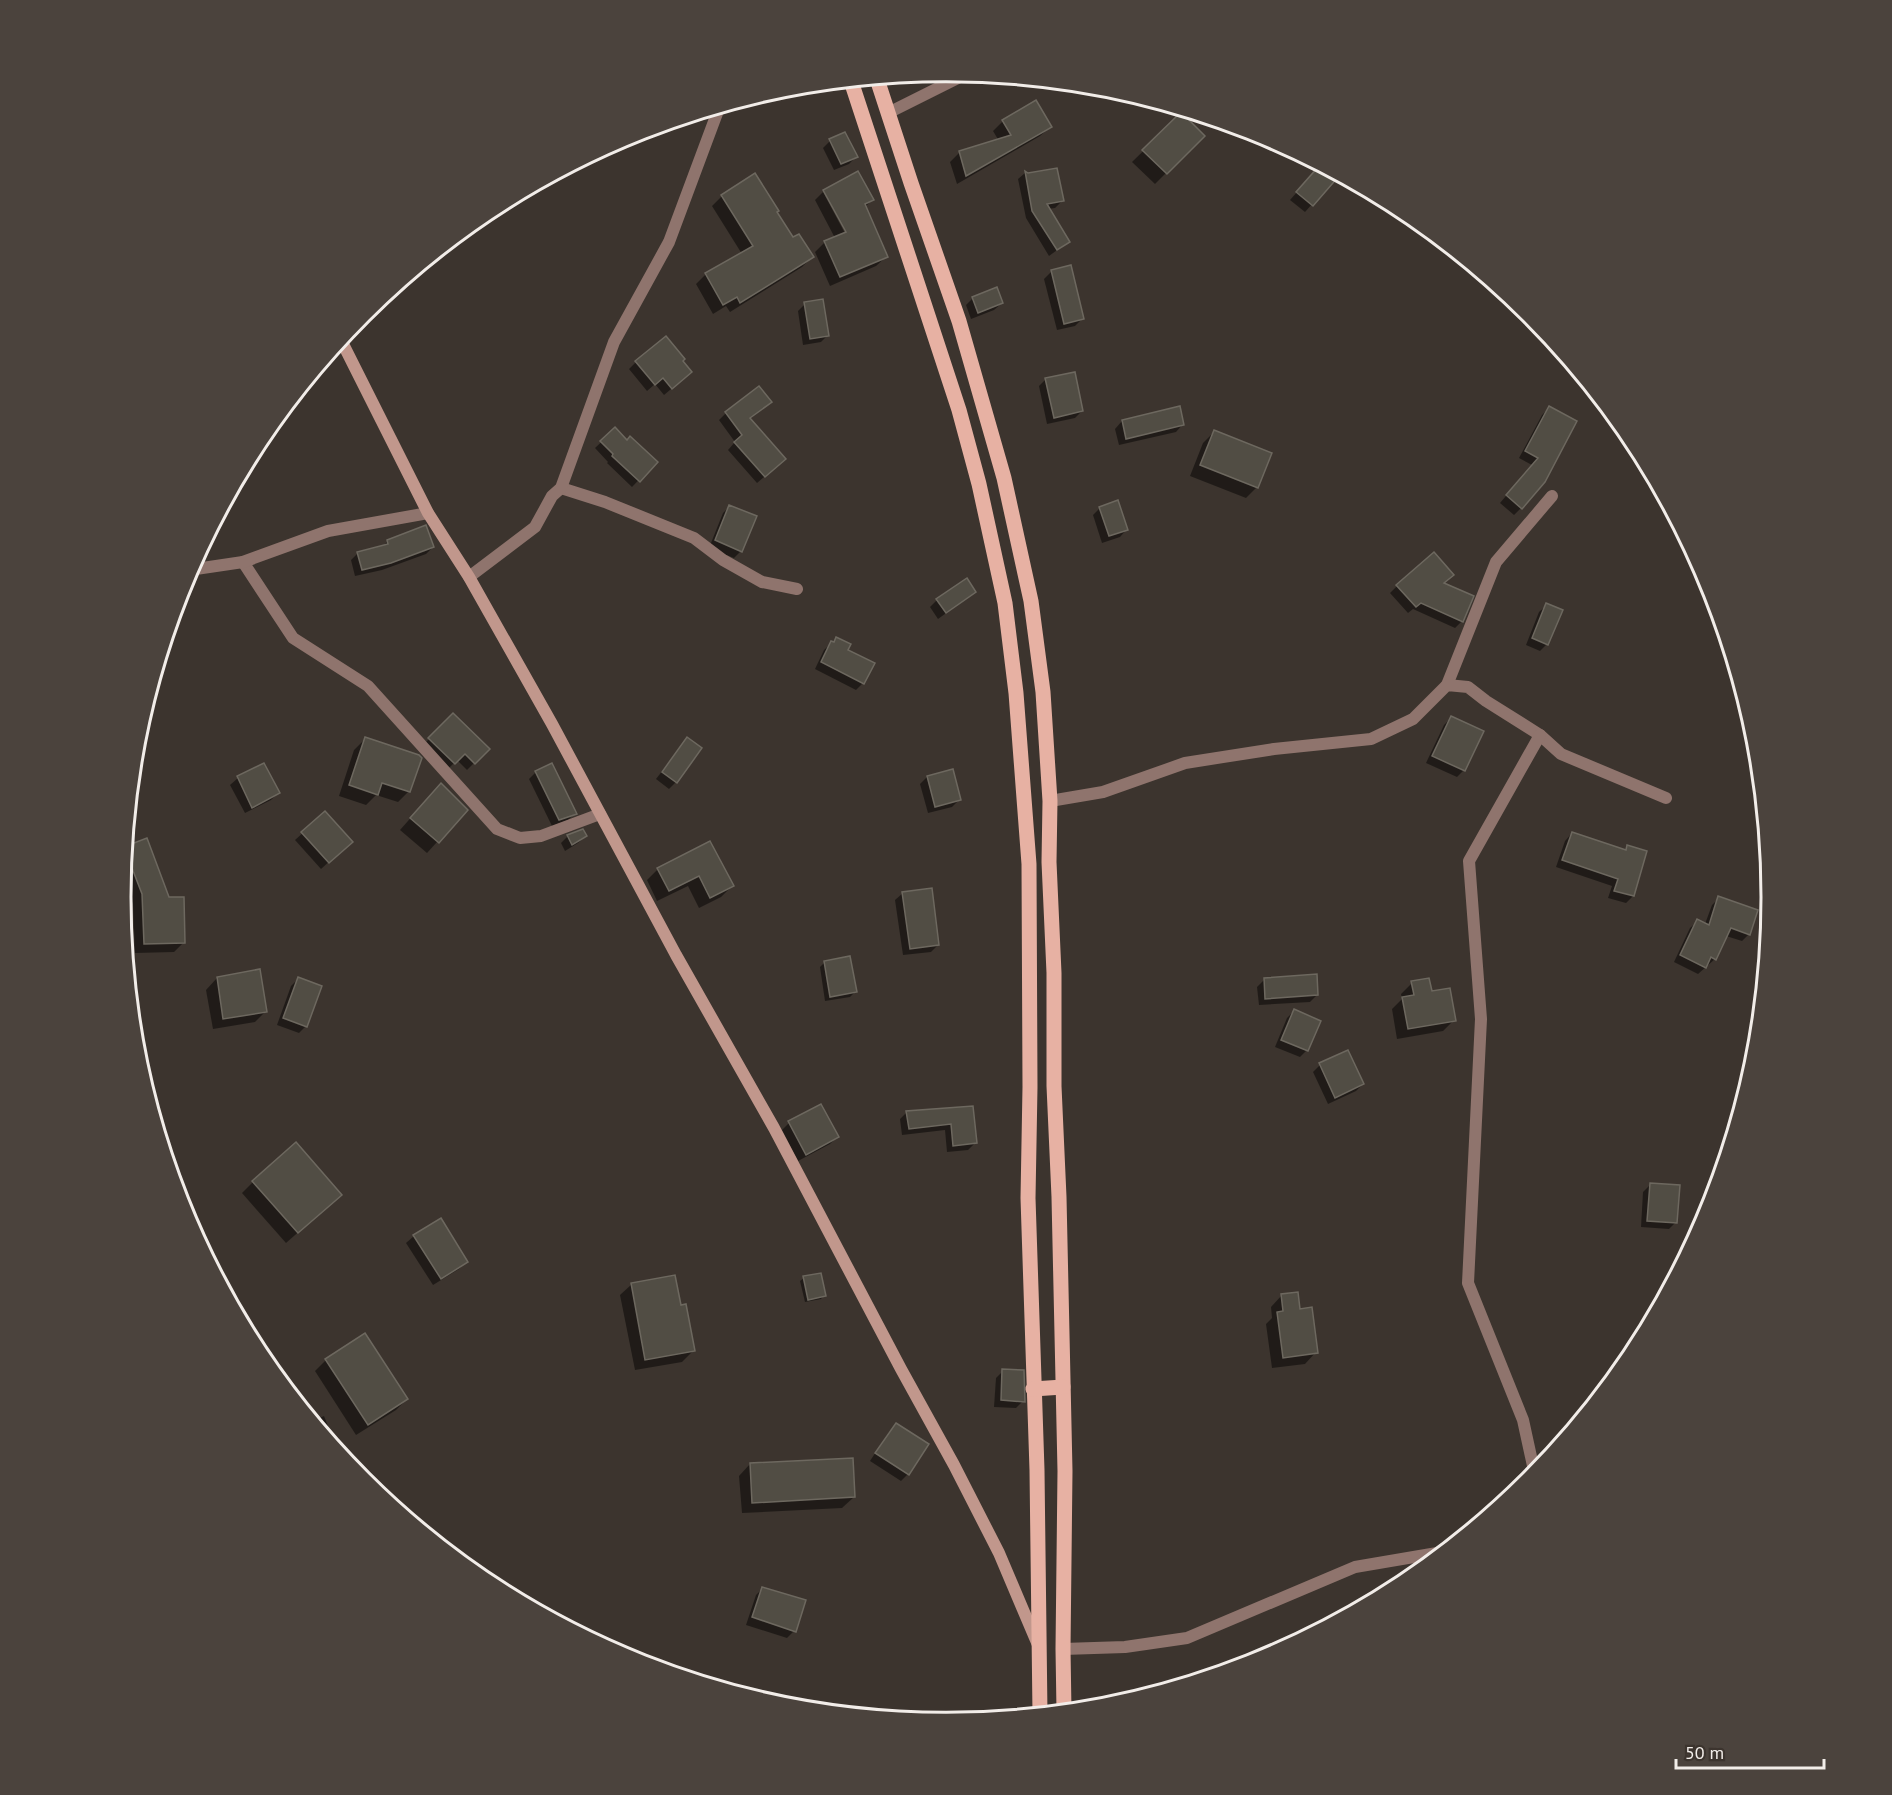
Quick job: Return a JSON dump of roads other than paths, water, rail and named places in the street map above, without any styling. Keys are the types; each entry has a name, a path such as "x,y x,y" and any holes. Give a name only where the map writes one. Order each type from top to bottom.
{"main road":[{"path":"879,85 959,321 1004,478 1031,601 1043,692 1050,801 1049,862 1054,974 1054,1086 1059,1197 1065,1471 1064,1704"},
{"path":"853,88 959,410 979,484 1005,603 1016,693 1029,864 1028,1198 1037,1470 1040,1707"},
{"path":"345,348 428,513 469,577 676,955 774,1128 999,1553 1039,1647"},
{"path":"1033,1389 1063,1387"}],"street":[{"path":"888,113 950,82"},
{"path":"469,577 535,527 552,496 561,488 614,342 669,242 716,116"},
{"path":"561,488 605,502 694,538 723,560 762,582 797,589"},
{"path":"1050,801 1103,792 1185,763 1274,749 1371,739 1413,719 1447,685 1496,562 1552,496"},
{"path":"201,568 243,562 328,531 428,513"},
{"path":"243,562 293,638 368,686 497,829 520,838 541,836 600,814"},
{"path":"1447,685 1468,687 1540,735 1561,754 1666,798"},
{"path":"1532,1463 1523,1420 1468,1282 1480,1019 1469,861 1540,735"},
{"path":"1063,1649 1125,1647 1187,1638 1355,1567 1427,1555"}]}
